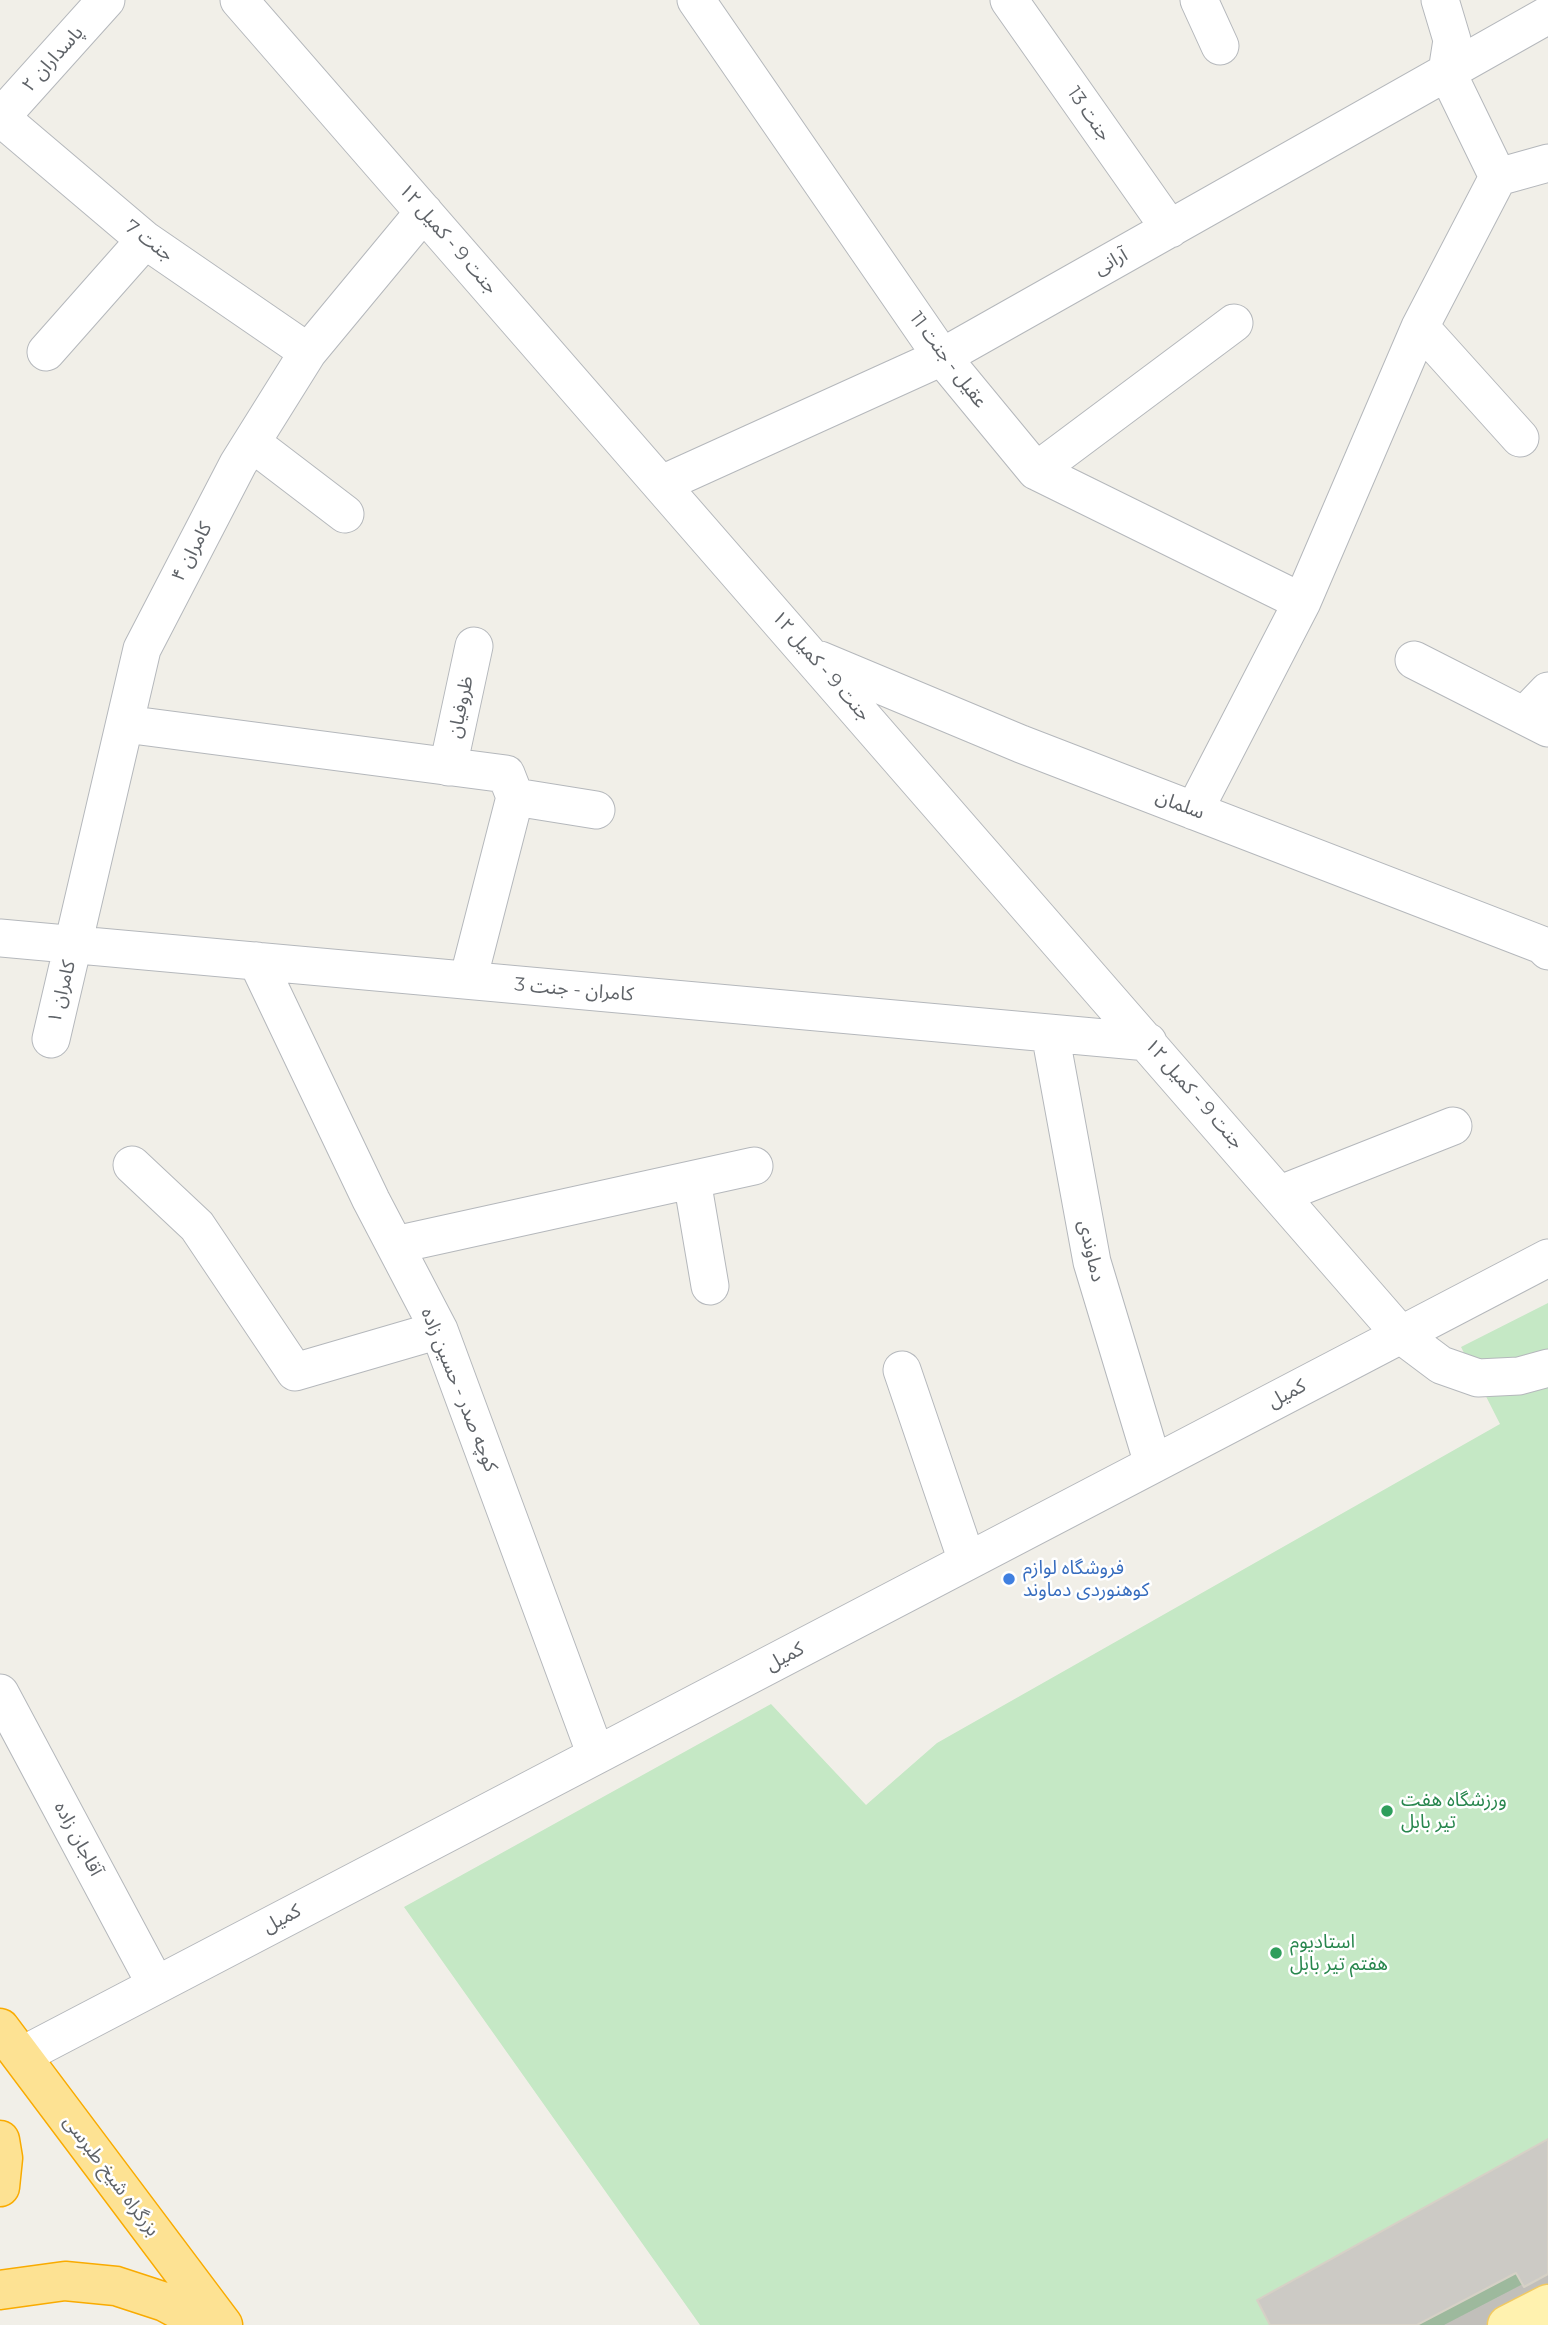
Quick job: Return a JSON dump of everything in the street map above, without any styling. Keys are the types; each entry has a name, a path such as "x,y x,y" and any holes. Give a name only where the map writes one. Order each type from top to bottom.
{"highway":[{"name":"بزرگراه شیخ طبرسی","path":"11,2042 223,2325"},
{"path":"0,2140 3,2158 0,2187"},
{"path":"0,2290 65,2281 116,2286 165,2302 207,2325"}],"main road":[{"path":"1507,2325 1548,2304"}],"street":[{"name":"پاسداران ۲","path":"0,118 106,0"},
{"name":"جنت 9 - کمیل ۱۲","path":"239,0 1401,1335 1441,1365 1478,1378 1519,1376 1548,1368"},
{"name":"عقیل - جنت 11","path":"696,0 942,357 1036,471 1302,602"},
{"name":"جنت 13","path":"1009,0 1170,229"},
{"path":"1199,0 1220,46"},
{"path":"1440,0 1452,40 1447,72 1497,177"},
{"name":"آرانی","path":"662,484 942,357 1548,15"},
{"name":"جنت 7","path":"0,118 145,240 308,352"},
{"path":"1194,811 1302,602 1420,327 1497,177 1548,163"},
{"name":"کامران ۴","path":"74,945 142,649 252,443 308,352 424,212"},
{"path":"46,352 145,240"},
{"path":"1036,471 1234,323"},
{"path":"1420,327 1520,438"},
{"path":"252,443 345,514"},
{"name":"ظروفیان","path":"448,767 474,646"},
{"name":"سلمان","path":"812,656 1021,744 1542,945 1548,951"},
{"path":"1414,660 1540,712"},
{"path":"125,724 506,774 514,797 468,980"},
{"path":"514,797 596,810"},
{"name":"کامران - جنت 3","path":"0,938 1148,1042"},
{"name":"کامران ۱","path":"51,1039 74,945"},
{"name":"کوچه صدر - حسین زاده","path":"257,961 395,1245 439,1329 596,1755"},
{"name":"دماوندی","path":"1050,1033 1092,1262 1153,1464"},
{"path":"1281,1194 1453,1126"},
{"path":"132,1165 197,1226 295,1371 439,1329"},
{"path":"395,1245 754,1166"},
{"path":"692,1180 710,1286"},
{"name":"کمیل","path":"11,2042 156,1985 1548,1258"},
{"path":"902,1370 967,1562"},
{"name":"آقاجان زاده","path":"0,1693 156,1985"}],"green space":[{"path":"1548,1303 1548,2271 1444,2325 700,2325 404,1907 771,1704 866,1805 937,1743 1500,1424 1461,1347"}],"building":[{"path":"1548,2139 1548,2274 1524,2287 1516,2273 1417,2325 1270,2325 1257,2300"}],"place":[{"name":"فروشگاه لوازم کوهنوردی دماوند","path":"1009,1579"},
{"name":"ورزشگاه هفت تیر بابل","path":"1387,1811"},
{"name":"استادیوم هفتم تیر بابل","path":"1276,1953"}]}
